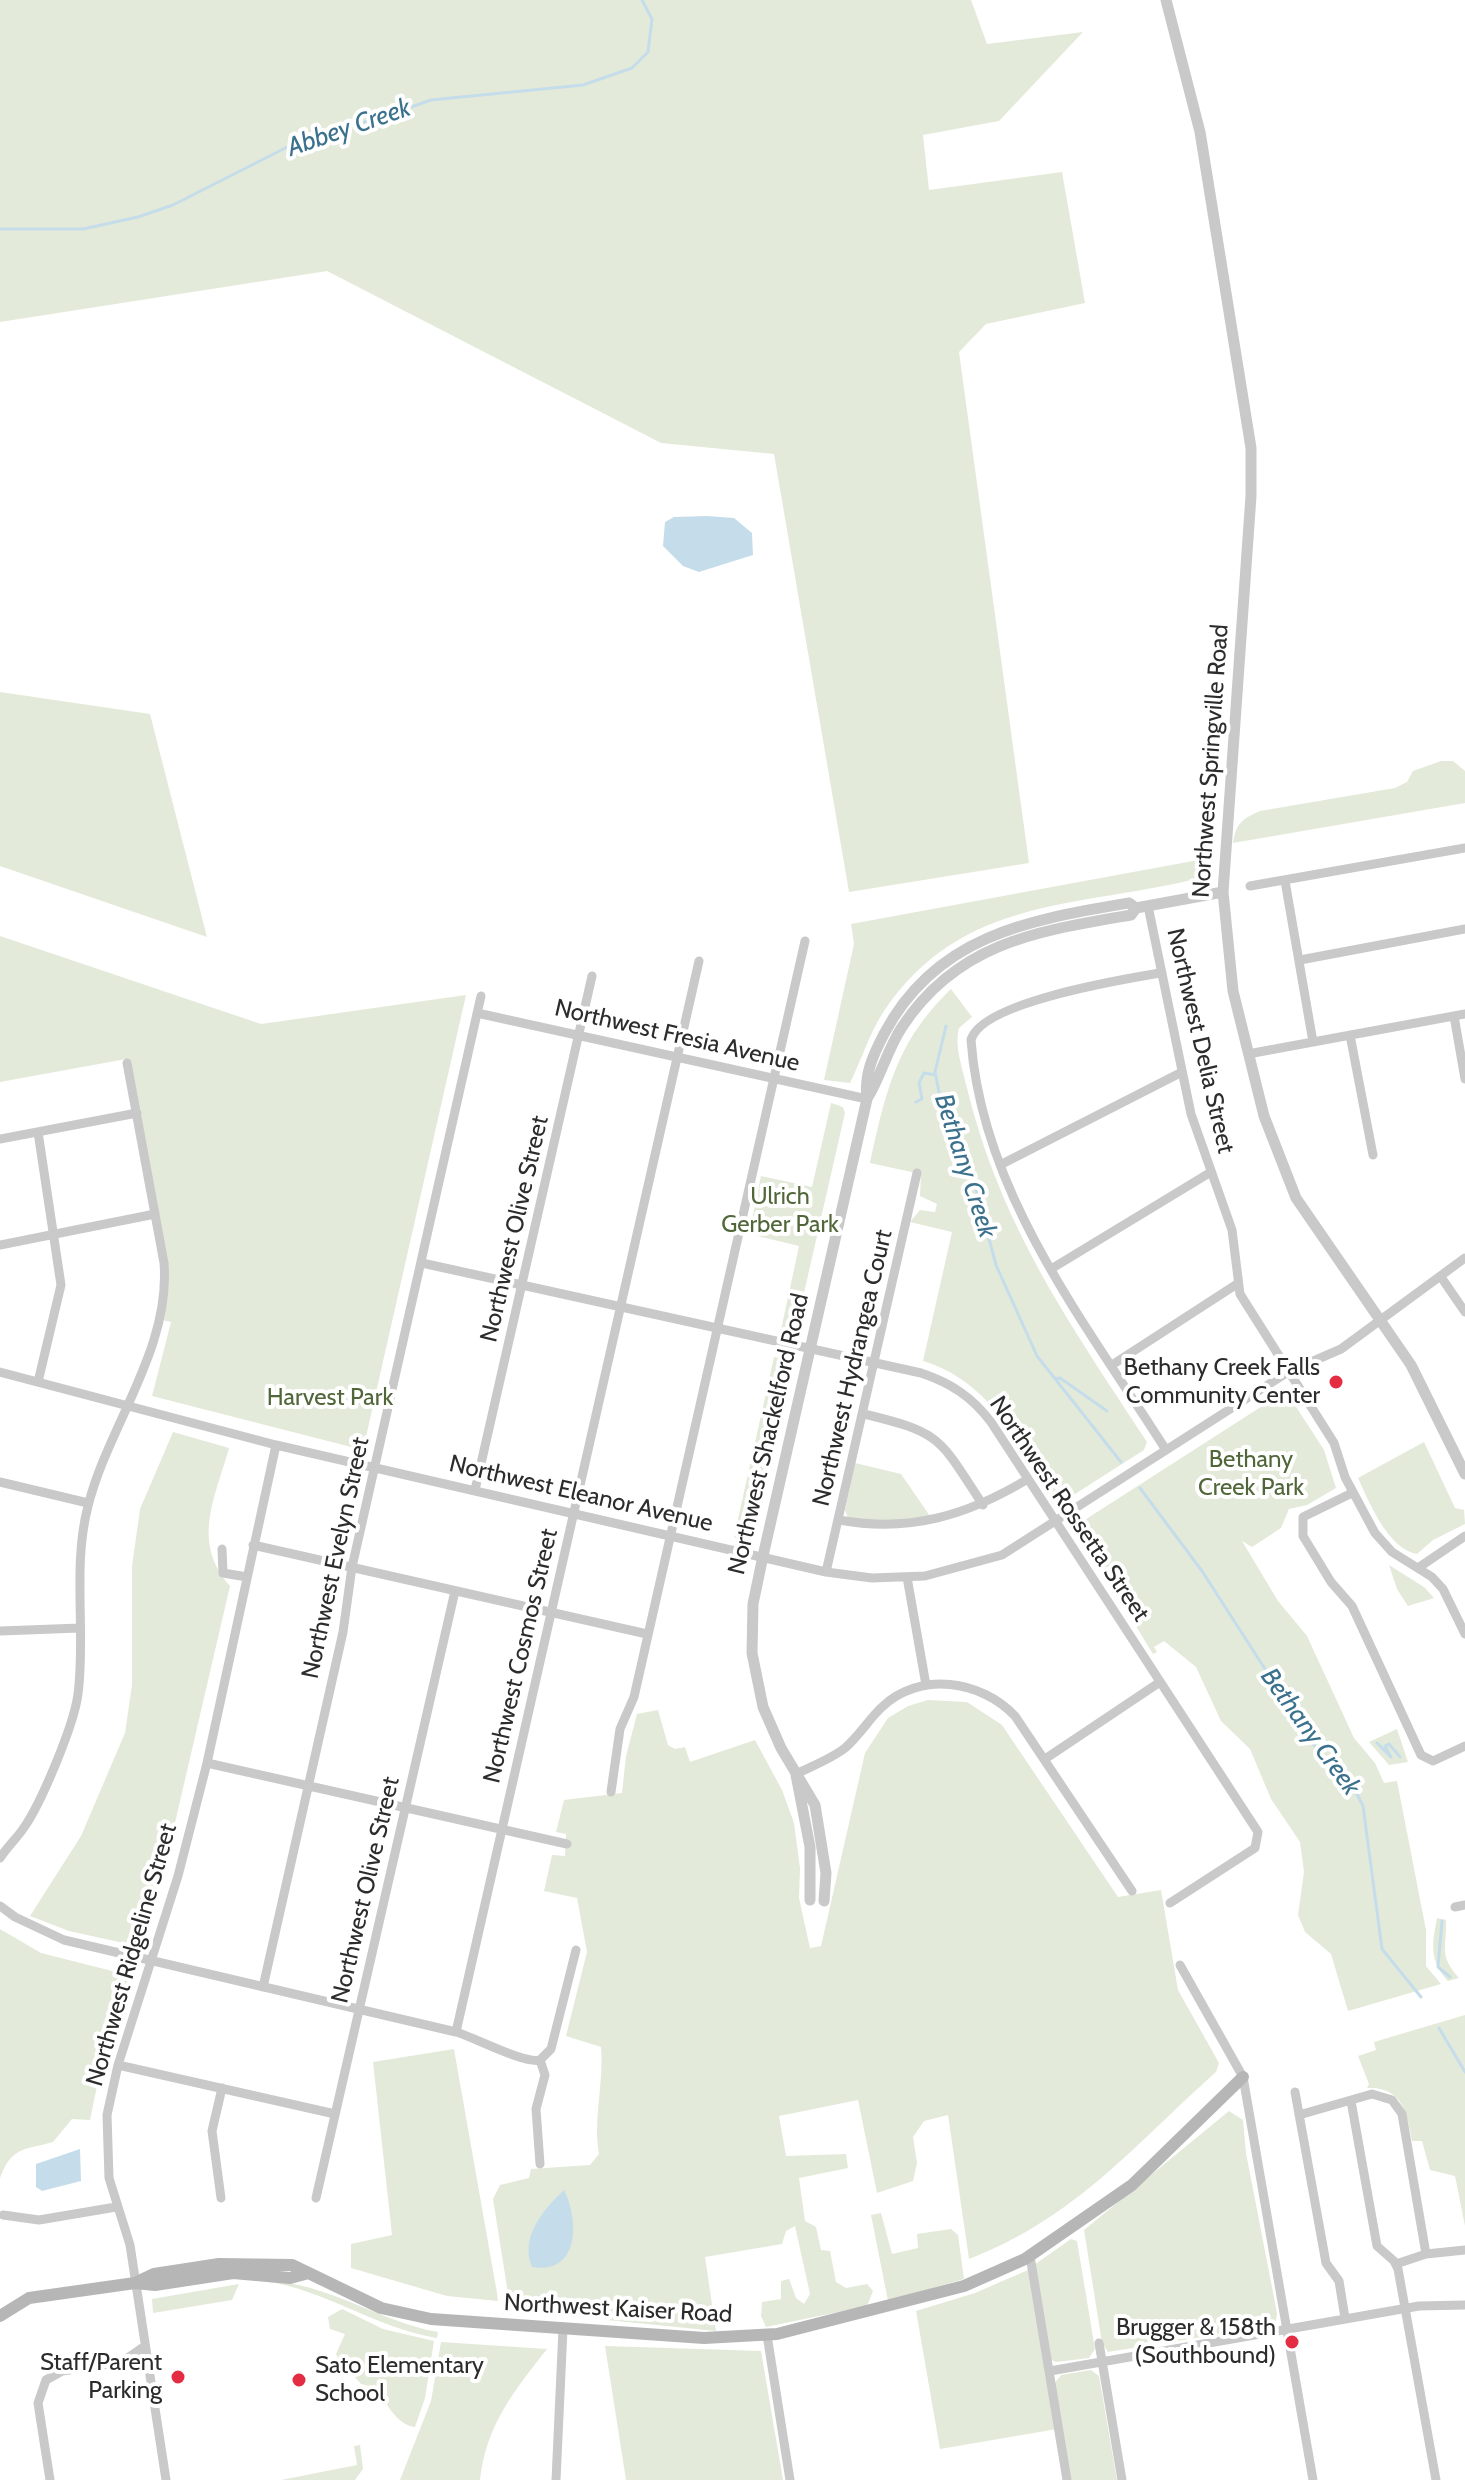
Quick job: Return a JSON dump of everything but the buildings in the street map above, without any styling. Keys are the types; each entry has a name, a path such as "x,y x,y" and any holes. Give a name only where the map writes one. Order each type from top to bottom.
{"main road":[{"name":"Northwest Kaiser Road","path":"0,2316 29,2298 135,2283 155,2285 233,2273 290,2278 305,2274 397,2313 431,2319 704,2338 767,2335 813,2327 964,2286 1030,2256 1132,2185 1243,2077"}],"street":[{"name":"Northwest Springville Road","path":"1166,0 1200,132 1251,448 1251,496 1223,892 1230,969 1269,1132 1296,1198 1328,1250 1411,1365 1465,1474"},
{"path":"1250,886 1465,848"},
{"path":"1285,881 1313,1042"},
{"name":"Northwest Shackelford Road","path":"824,1901 826,1873 820,1825 810,1791 796,1774 763,1707 752,1653 753,1604 867,1099 865,1082 871,1063 891,1022 908,998 954,957 979,941 1025,922 1129,903 1142,907 1223,892"},
{"name":"Northwest Delia Street","path":"1142,907 1182,1072 1211,1172 1232,1230 1237,1284 1249,1312 1334,1443 1352,1493 1383,1543 1443,1589 1465,1634"},
{"path":"1300,960 1465,929"},
{"path":"611,1792 620,1729 633,1700 805,941"},
{"name":"Northwest Cosmos Street","path":"456,2032 699,961"},
{"path":"1160,973 1051,994 974,1031 972,1046 985,1112 1022,1214 1051,1269 1166,1450"},
{"name":"Northwest Olive Street","path":"475,1490 592,976"},
{"name":"Northwest Evelyn Street","path":"263,1987 343,1632 352,1567 481,996"},
{"name":"Northwest Fresia Avenue","path":"477,1013 867,1099"},
{"path":"1248,1054 1465,1014"},
{"path":"1454,1016 1465,1079"},
{"path":"1350,1035 1373,1155"},
{"path":"0,1858 29,1819 70,1727 79,1683 80,1563 88,1503 128,1405 159,1318 164,1292 164,1263 127,1063"},
{"path":"1002,1164 1182,1072"},
{"path":"0,1139 137,1113"},
{"path":"38,1132 56,1234 61,1285 38,1382"},
{"path":"1051,1269 1211,1172"},
{"name":"Northwest Hydrangea Court","path":"826,1572 917,1173"},
{"path":"0,1245 155,1214"},
{"name":"Northwest Eleanor Avenue","path":"0,1372 276,1445 826,1572 907,1577 945,1573 1002,1555 1288,1372 1341,1349 1465,1258"},
{"name":"Northwest Rossetta Street","path":"422,1263 921,1373 956,1388 991,1422 1252,1820 1259,1837 1258,1844 1170,1903"},
{"path":"1441,1277 1465,1312"},
{"path":"1112,1365 1237,1284"},
{"path":"864,1414 913,1426 931,1434 948,1452 983,1505"},
{"name":"Northwest Ridgeline Street","path":"166,2480 130,2245 116,2207 107,2161 106,2130 118,2065 178,1876 207,1763 276,1445"},
{"path":"839,1520 887,1526 921,1523 983,1505 1028,1479"},
{"path":"0,1482 88,1503"},
{"path":"1352,1493 1303,1517 1300,1525 1303,1536 1331,1582 1352,1606 1421,1755 1433,1761 1465,1746"},
{"path":"1418,1568 1465,1536"},
{"path":"253,1545 647,1634"},
{"path":"222,1549 223,1573 247,1577"},
{"path":"907,1577 926,1685"},
{"name":"Northwest Olive Street","path":"316,2198 455,1591"},
{"path":"0,1631 80,1628"},
{"path":"1045,1759 1160,1682"},
{"path":"796,1774 844,1749 895,1697 926,1685 962,1686 995,1699 1015,1716 1132,1891"},
{"path":"207,1763 567,1844"},
{"name":"Northwest Shackelford Road","path":"796,1774 810,1847 810,1900"},
{"path":"0,1906 15,1917 64,1940 456,2032 493,2044 522,2060 540,2060 551,2049 576,1950"},
{"path":"1180,1965 1243,2077 1313,2480"},
{"path":"540,2060 545,2075 536,2109 540,2164"},
{"path":"118,2065 335,2114"},
{"path":"221,2198 212,2146 222,2088"},
{"path":"1295,2092 1326,2263 1339,2281 1345,2318"},
{"path":"1299,2115 1372,2094 1384,2095 1401,2110 1426,2254"},
{"path":"1351,2101 1377,2246 1396,2264 1406,2308 1436,2480"},
{"path":"3,2215 39,2220 116,2207"},
{"path":"1396,2264 1426,2254 1465,2250"},
{"path":"1030,2256 1067,2480"},
{"path":"1050,2371 1406,2308 1441,2303 1465,2305"},
{"path":"556,2480 563,2329"},
{"path":"767,2335 790,2480"},
{"path":"1099,2343 1122,2480"},
{"path":"122,2362 145,2346"},
{"path":"50,2480 38,2403 46,2380 62,2371 122,2362 149,2370"}],"green space":[{"path":"0,0 971,0 987,44 1083,32 999,121 923,135 929,190 1062,172 1085,303 986,324 959,352 1029,863 849,892 774,454 661,443 327,271 0,322"},
{"path":"0,692 150,714 207,937 0,866"},
{"path":"1441,761 1453,761 1465,771 1465,803 1233,843 1241,822 1260,811 1395,788 1407,782 1413,771"},
{"path":"1204,859 1200,878 1026,912 987,926 949,946 915,973 884,1011 850,1083 824,1080 854,944 851,924"},
{"name":"Harvest Park","path":"0,936 261,1024 466,995 363,1450 152,1396 171,1322 158,1319 164,1286 126,1059 0,1082"},
{"path":"951,989 972,1017 959,1028 958,1050 981,1138 999,1185 1019,1230 1065,1315 1147,1442 1144,1450 1064,1501 1056,1499 1015,1436 985,1399 946,1370 923,1361 952,1232 910,1222 920,1210 935,1212 937,1204 920,1196 921,1174 870,1163 888,1090 905,1048 917,1028"},
{"name":"Ulrich Gerber Park","path":"831,1103 843,1107 845,1113 796,1328 792,1332 781,1330 799,1246 749,1234 761,1176 812,1187"},
{"path":"774,1357 785,1359 787,1367 750,1535 741,1540 734,1537"},
{"name":"Bethany Creek Park","path":"1281,1394 1289,1396 1324,1450 1336,1488 1307,1505 1289,1509 1281,1528 1252,1547 1242,1541 1278,1601 1307,1636 1354,1738 1375,1763 1384,1783 1397,1781 1426,1930 1426,1966 1441,1984 1348,2011 1331,1954 1305,1932 1298,1915 1304,1872 1300,1842 1271,1799 1250,1749 1221,1721 1196,1667 1164,1641 1154,1647 1157,1652 1153,1654 1077,1530 1080,1523"},
{"path":"173,1432 229,1448 213,1502 209,1536 211,1553 230,1586 171,1840 137,1946 69,1931 30,1916 81,1836 125,1733 132,1685 132,1566 140,1509"},
{"path":"1424,1442 1455,1508 1464,1510 1465,1524 1433,1540 1417,1554 1388,1534 1358,1478"},
{"path":"855,1463 901,1474 932,1519 912,1522 848,1518 845,1510"},
{"path":"1389,1565 1424,1587 1434,1598 1408,1606 1397,1589"},
{"path":"928,1700 967,1702 1002,1725 1118,1897 1161,1890 1178,1990 1219,2063 1216,2072 1073,2201 1007,2242 969,2259 948,2115 924,2121 913,2137 917,2163 913,2181 877,2193 858,2100 779,2116 786,2156 846,2154 848,2168 799,2178 805,2221 816,2227 821,2250 830,2251 836,2282 846,2288 867,2284 873,2291 867,2306 766,2327 761,2316 762,2302 781,2299 781,2281 789,2279 796,2298 804,2304 810,2294 795,2226 786,2231 782,2244 705,2257 716,2331 607,2320 606,2312 510,2306 493,2199 500,2185 529,2178 531,2169 590,2165 599,2154 597,2127 601,2047 566,2036 587,1952 577,1898 544,1891 552,1855 565,1856 566,1834 556,1832 564,1800 622,1793 626,1756 637,1714 658,1710 668,1745 675,1749 685,1747 690,1762 755,1740 782,1790 794,1823 800,1868 799,1898 810,1948 821,1946 865,1753 888,1718 908,1706"},
{"path":"1397,1729 1408,1762 1389,1765 1369,1742"},
{"path":"1437,1918 1446,1920 1446,1956 1459,1978 1448,1981 1435,1959"},
{"path":"0,1929 41,1953 128,1975 129,1979 101,2067 90,2120 72,2119 53,2142 15,2154 0,2178"},
{"path":"1465,2015 1465,2226 1455,2176 1430,2170 1422,2141 1412,2141 1401,2103 1388,2092 1367,2088 1369,2084 1358,2056 1376,2050 1374,2042"},
{"path":"454,2049 498,2301 447,2296 351,2268 351,2244 392,2235 373,2062"},
{"path":"1229,2111 1243,2120 1276,2321 1264,2327 1108,2352 1102,2343 1084,2230"},
{"path":"881,2213 892,2254 918,2248 917,2234 951,2229 958,2235 964,2279 888,2301 871,2215"},
{"path":"1071,2239 1077,2241 1095,2349 1089,2358 1056,2362 1051,2360 1034,2265"},
{"path":"1028,2270 1057,2429 940,2449 916,2311 975,2293"},
{"path":"263,2281 285,2282 328,2294 394,2320 438,2332 437,2338 392,2326 308,2292"},
{"path":"239,2284 232,2300 153,2313 152,2299"},
{"path":"342,2309 383,2329 434,2341 425,2398 415,2427 404,2423 393,2413 381,2389 361,2384 338,2358 336,2354 345,2334 330,2329 328,2317"},
{"path":"441,2342 547,2349 513,2394 495,2425 480,2480 400,2480 431,2401"},
{"path":"605,2346 761,2351 783,2480 626,2480"},
{"path":"1091,2370 1099,2376 1117,2480 1070,2480 1054,2384 1061,2375"},
{"path":"360,2445 363,2469 355,2480 281,2480 357,2465 354,2446"}],"water":[{"path":"674,517 734,518 752,533 753,555 699,572 683,566 663,546 665,522"},
{"path":"80,2149 81,2181 42,2191 36,2187 36,2164"},
{"path":"564,2190 572,2217 572,2244 559,2263 532,2267 529,2245 535,2225"}],"waterway":[{"name":"Abbey Creek","path":"0,229 83,229 138,217 173,205 309,136 377,119 431,100 583,85 632,68 648,52 652,19 642,0"},
{"name":"Bethany Creek","path":"946,1026 935,1072 946,1127 970,1167 996,1265 1037,1356 1121,1462"},
{"path":"916,1102 922,1099 919,1083 924,1073 936,1075"},
{"path":"1055,1379 1060,1378 1107,1411"},
{"name":"Bethany Creek","path":"1140,1488 1202,1571 1319,1753 1355,1790 1363,1806 1382,1949 1421,1997"},
{"path":"1377,1743 1391,1757 1385,1746 1389,1744 1400,1757"},
{"path":"1442,1921 1438,1967 1450,1977"},
{"name":"Bethany Creek","path":"1439,2028 1465,2072"}],"place":[{"name":"Bethany Creek Falls Community Center","path":"1336,1382"},
{"name":"Brugger & 158th (Southbound)","path":"1292,2342"},
{"name":"Staff/Parent Parking","path":"178,2377"},
{"name":"Sato Elementary School","path":"299,2380"}]}
